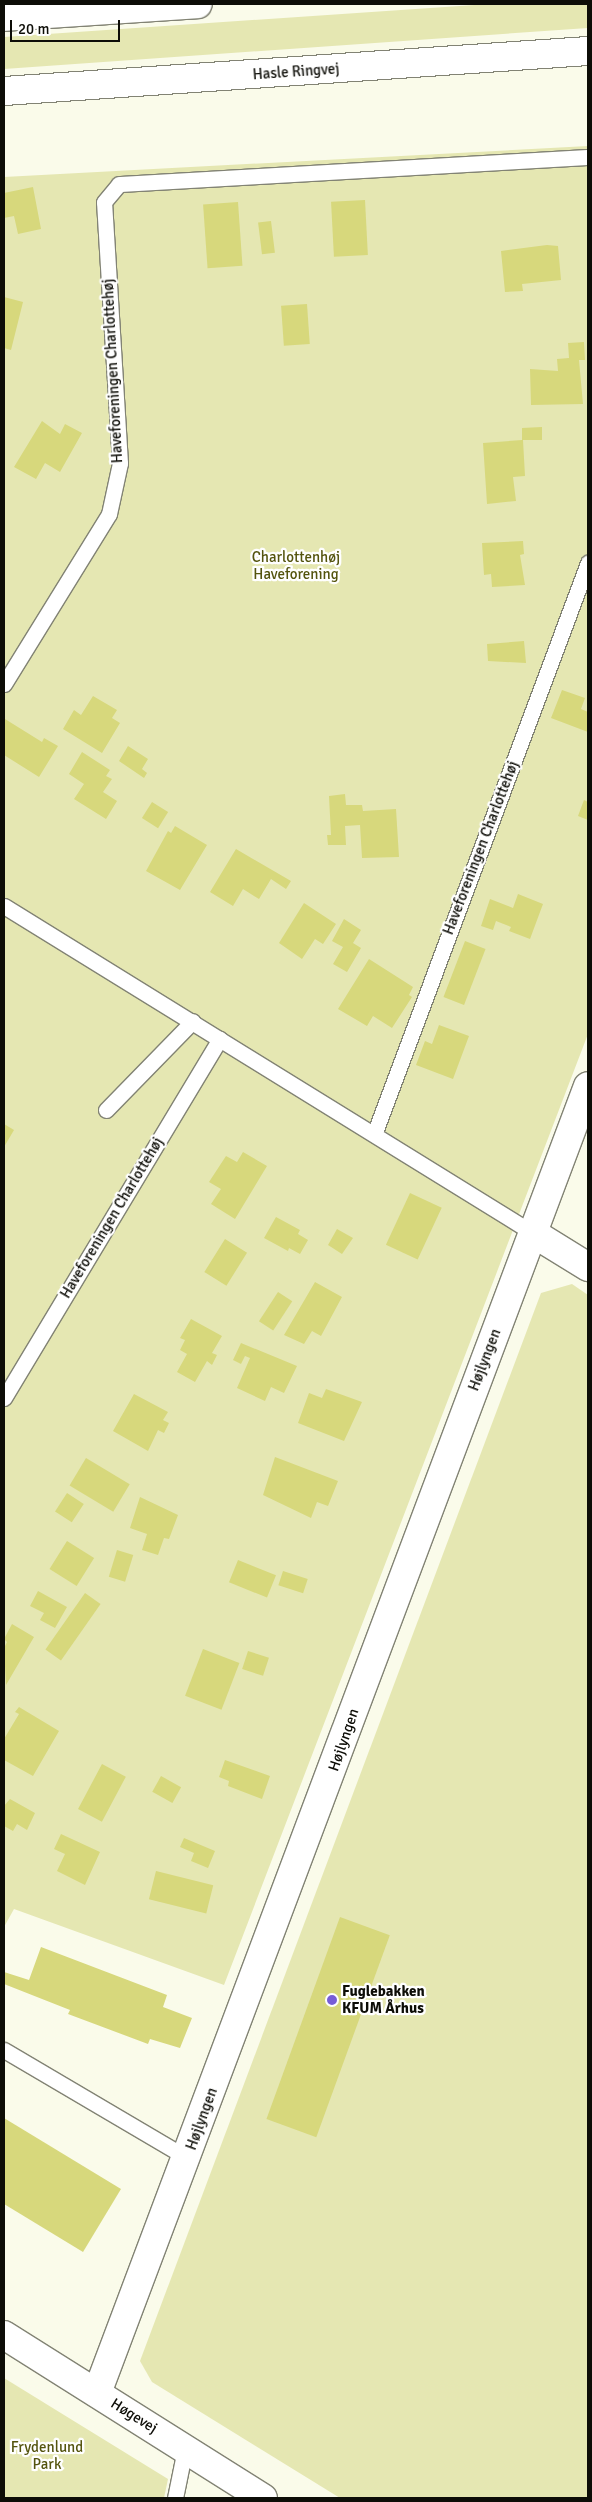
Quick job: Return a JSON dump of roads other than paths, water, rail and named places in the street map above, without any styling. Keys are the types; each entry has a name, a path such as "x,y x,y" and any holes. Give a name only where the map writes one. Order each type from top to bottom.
{"street":[{"path":"4,16 198,4"},
{"name":"Hasle Ringvej","path":"4,91 588,51"},
{"name":"Højlyngen","path":"97,2393 187,2158 588,1086"},
{"path":"533,1233 588,1267"},
{"name":"Høgevej","path":"4,2335 263,2498"}],"lane":[{"name":"Haveforeningen Charlottehøj","path":"4,684 109,514 120,463 104,202 119,184 588,157"},
{"name":"Haveforeningen Charlottehøj","path":"374,1132 588,563"},
{"path":"4,906 374,1132 533,1233"},
{"path":"106,1110 193,1021"},
{"name":"Haveforeningen Charlottehøj","path":"4,1398 220,1039"},
{"path":"4,2050 187,2158"},
{"path":"175,2498 185,2450"}],"place":[{"name":"Fuglebakken KFUM Århus","path":"332,2000"}],"park label":[{"name":"Charlottenhøj Haveforening","path":"296,566"},
{"name":"Frydenlund Park","path":"47,2456"}]}
